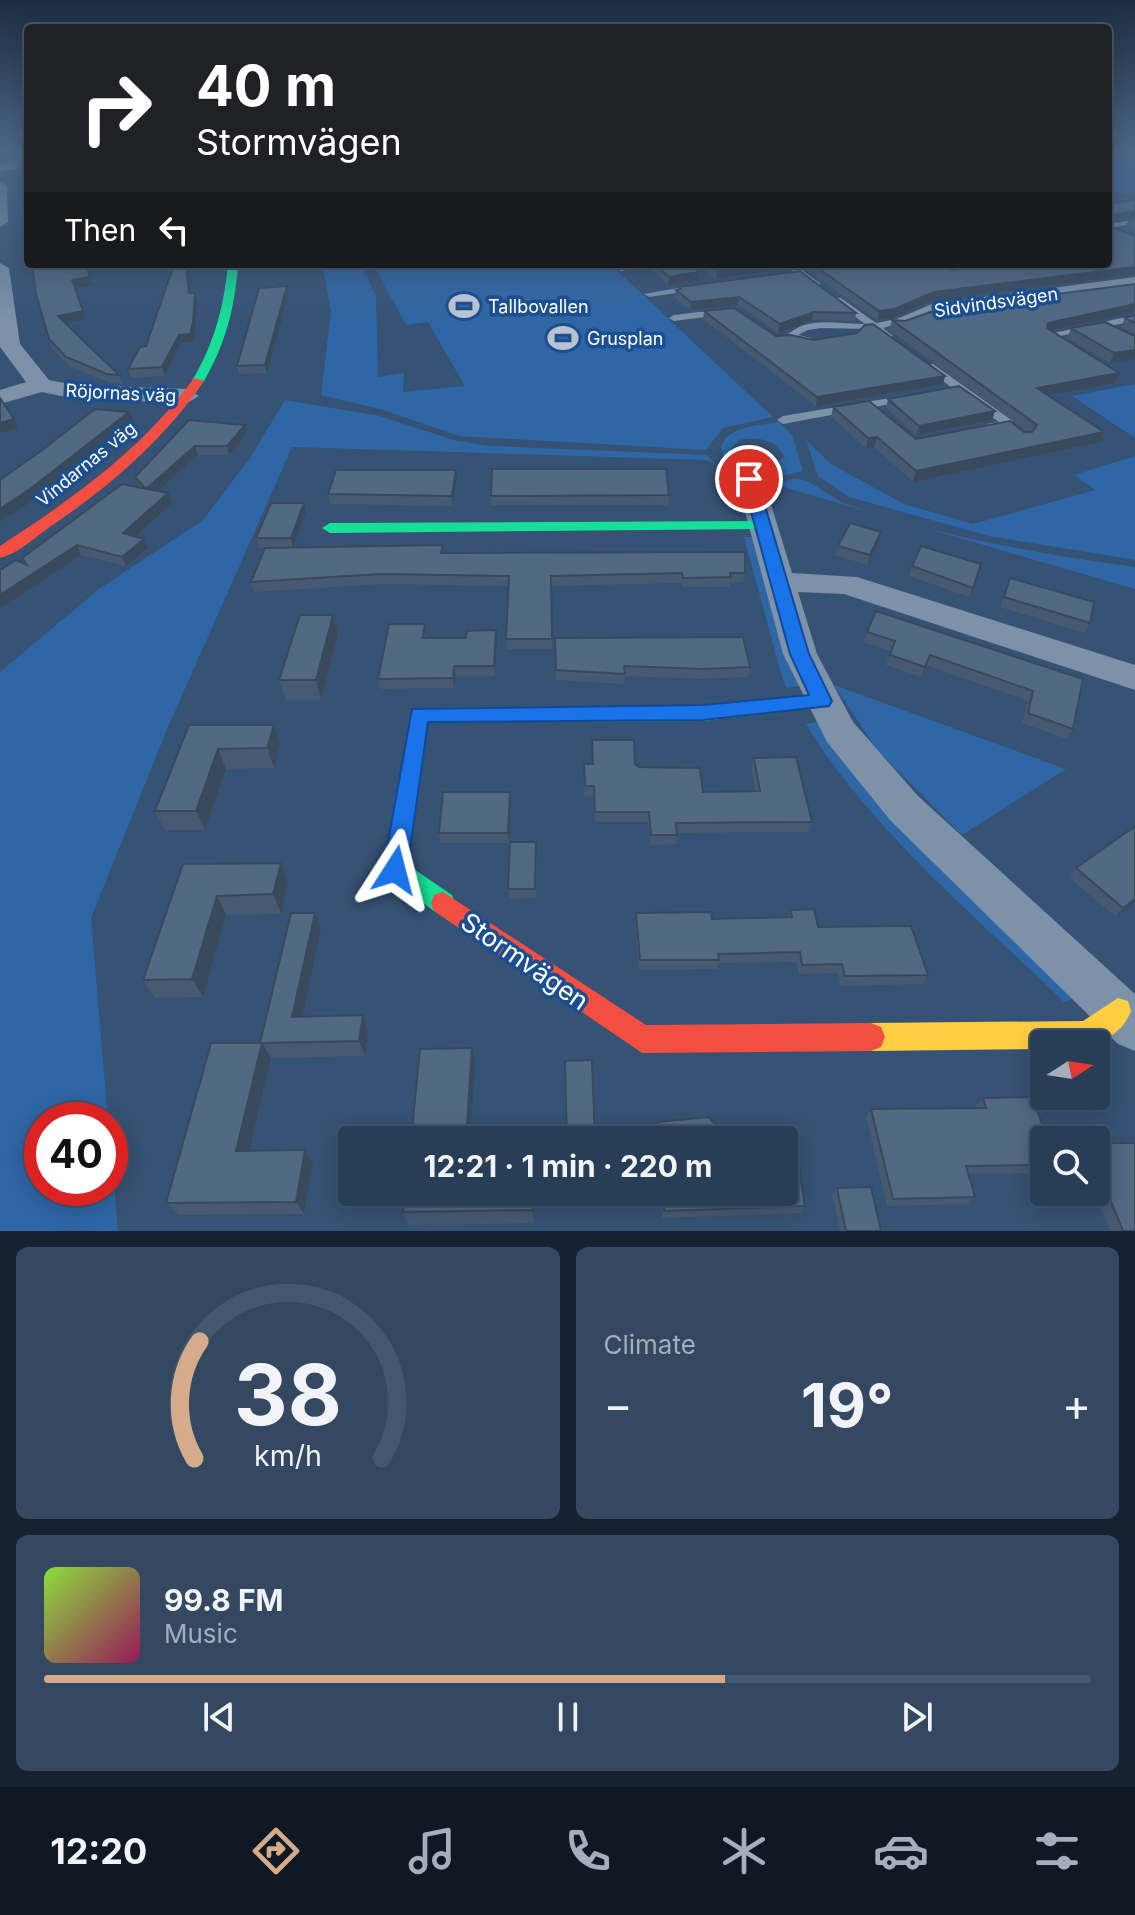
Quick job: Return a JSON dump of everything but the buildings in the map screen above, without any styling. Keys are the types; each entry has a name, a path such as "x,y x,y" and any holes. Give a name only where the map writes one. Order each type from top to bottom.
{"street":[{"name":"Vindarnas väg","path":"0,553 115,471 158,431 187,396 214,355 230,315 233,268"},
{"name":"Röjornas väg","path":"0,278 9,344 22,365 41,385 75,392 187,396"},
{"name":"Sidvindsvägen","path":"902,321 932,310 1135,283"},
{"path":"0,397 41,385"},
{"name":"Stormvägen","path":"743,455 800,654 822,701 849,744 904,808 1125,1008 1088,1035 642,1039 395,870 419,714 703,713 822,701"},
{"path":"330,528 762,526"},
{"path":"778,582 846,584 1135,678"}],"lane":[{"path":"1112,226 1135,222"},
{"path":"1112,229 1122,233"},
{"path":"787,270 801,273 904,347"},
{"path":"649,294 713,285 705,278"},
{"path":"674,318 736,310"},
{"path":"1064,343 1050,335 1135,318"},
{"name":"Sidvindsvägen","path":"790,337 797,330 837,324 858,327 902,321"},
{"path":"1106,326 1125,337"},
{"name":"Sidvindsvägen","path":"838,338 851,336 858,327"},
{"path":"790,350 776,339 825,340"},
{"path":"916,356 1024,436"},
{"path":"945,391 960,388"},
{"path":"783,420 915,396"},
{"path":"869,404 880,414"},
{"path":"981,429 1009,424"}],"shaded area":[{"path":"323,268 363,268 376,296 378,377 404,373 403,392 465,386 428,322 406,325 375,268 614,268 773,417 723,428 706,450 459,436 383,410 321,395 331,311"},
{"path":"1135,384 1135,438 1072,396"},
{"path":"285,400 379,416 454,440 490,446 707,455 716,464 705,460 292,447 168,727 91,918 106,1102 24,1102 24,1206 116,1206 118,1231 0,1231 0,672 99,589 203,520 250,458"},
{"path":"779,422 792,435 803,471 761,481 760,475 784,457 781,451 765,440 739,440 730,450 746,513 738,513 721,447 737,430"},
{"path":"806,440 831,464 904,504 973,524 1095,490 1074,475 1135,456 1135,560 989,536 849,497 818,476"},
{"path":"792,479 806,481 840,501 875,514 773,484"},
{"path":"923,527 1025,550 1135,567 1135,589"},
{"path":"744,537 753,537 799,686 786,688"},
{"path":"834,685 1066,769 962,835 877,750"},
{"path":"818,722 1078,997 1064,1002 893,836 832,763 806,724"}],"traffic: fast":[{"path":"198,381 224,325 233,268"},
{"path":"330,528 762,526"},
{"path":"443,903 395,870 419,714 703,713 822,701"}],"traffic: slow":[{"path":"871,1037 1088,1035 1118,1011"}],"traffic: jam":[{"path":"0,553 55,517 134,456 179,408 198,381"},
{"path":"443,903 642,1039 871,1037"}],"place":[{"name":"Tallbovallen","path":"464,306"},
{"name":"Grusplan","path":"563,338"}],"route":[{"path":"395,870 419,714 703,713 789,707 822,701 800,654 749,479"}]}
